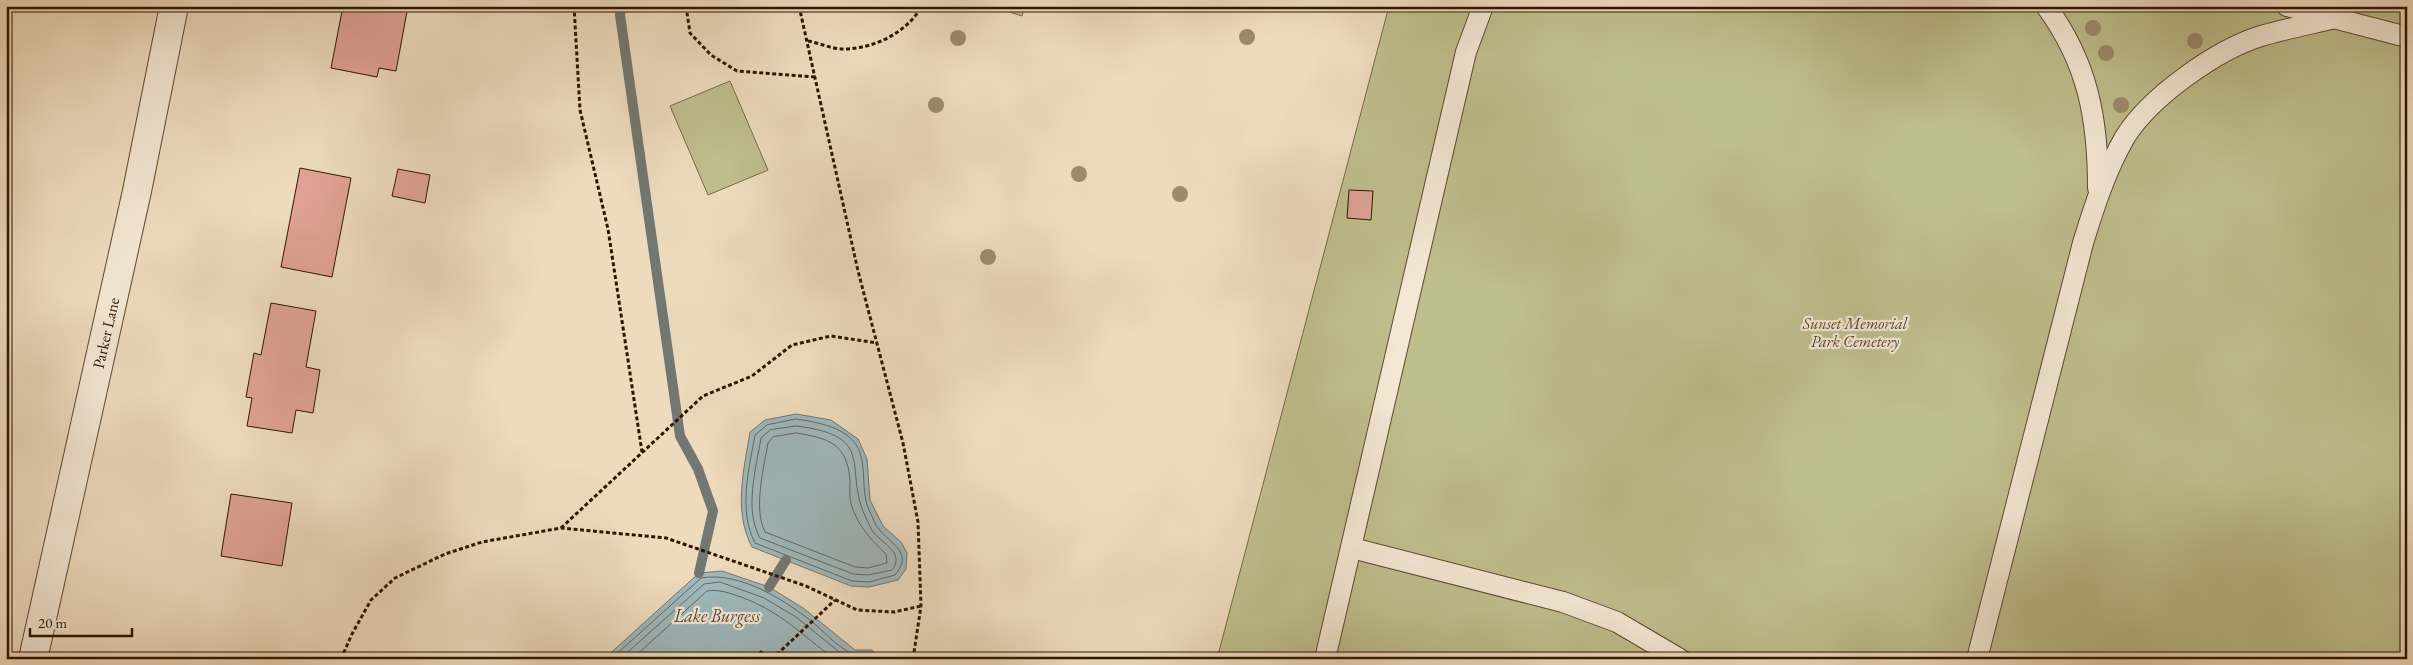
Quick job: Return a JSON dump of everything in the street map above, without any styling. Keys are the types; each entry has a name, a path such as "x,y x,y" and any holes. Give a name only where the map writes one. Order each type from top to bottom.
{"street":[{"name":"Parker Lane","path":"33,659 138,192 174,6"}],"lane":[{"path":"1325,659 1466,52 1483,6"},
{"path":"2046,6 2061,26 2082,70 2091,105 2098,160 2098,193"},
{"path":"2288,6 2407,37"},
{"path":"1977,659 2081,252 2098,193 2126,136 2159,98 2198,68 2260,36 2335,18"},
{"path":"1352,548 1563,602 1617,622 1680,659"}],"path":[{"path":"574,6 580,110 608,229 642,452"},
{"path":"686,6 690,33 711,55 737,71 816,77"},
{"path":"799,6 858,271 902,443 918,522 921,606 913,659"},
{"path":"808,41 841,49 875,45 914,20 922,6"},
{"path":"561,528 703,396 752,376 792,345 831,336 876,343"},
{"path":"341,659 352,634 371,600 395,578 445,554 482,542 561,528 666,538 806,586 857,610 894,612 921,606"},
{"path":"772,659 835,600"},
{"path":"760,651 767,659"}],"green space":[{"path":"990,6 1025,6 1022,16"},
{"name":"Sunset Memorial Park Cemetery","path":"1389,6 2407,6 2407,659 1217,659"},
{"path":"730,81 768,170 708,195 670,106"}],"water":[{"path":"796,414 831,420 858,439 867,459 870,500 883,526 901,542 907,553 906,569 898,580 869,587 851,586 752,547 746,533 741,505 743,476 750,432 765,420"},
{"name":"Lake Burgess","path":"722,571 769,587 803,608 855,650 872,650 881,659 604,659 699,573"}],"building":[{"path":"343,6 383,8 384,6 408,6 396,71 379,68 377,77 331,68"},
{"path":"300,168 351,178 332,277 281,267"},
{"path":"398,169 430,175 425,203 392,196"},
{"path":"1349,190 1373,191 1371,220 1347,218"},
{"path":"271,303 316,311 306,367 320,370 313,413 296,410 292,433 247,426 252,398 246,397 254,353 261,355"},
{"path":"231,494 292,503 282,566 221,556"}],"waterway":[{"path":"621,6 620,15 680,436 698,469 713,511 699,573"},
{"path":"769,587 786,560"}]}
